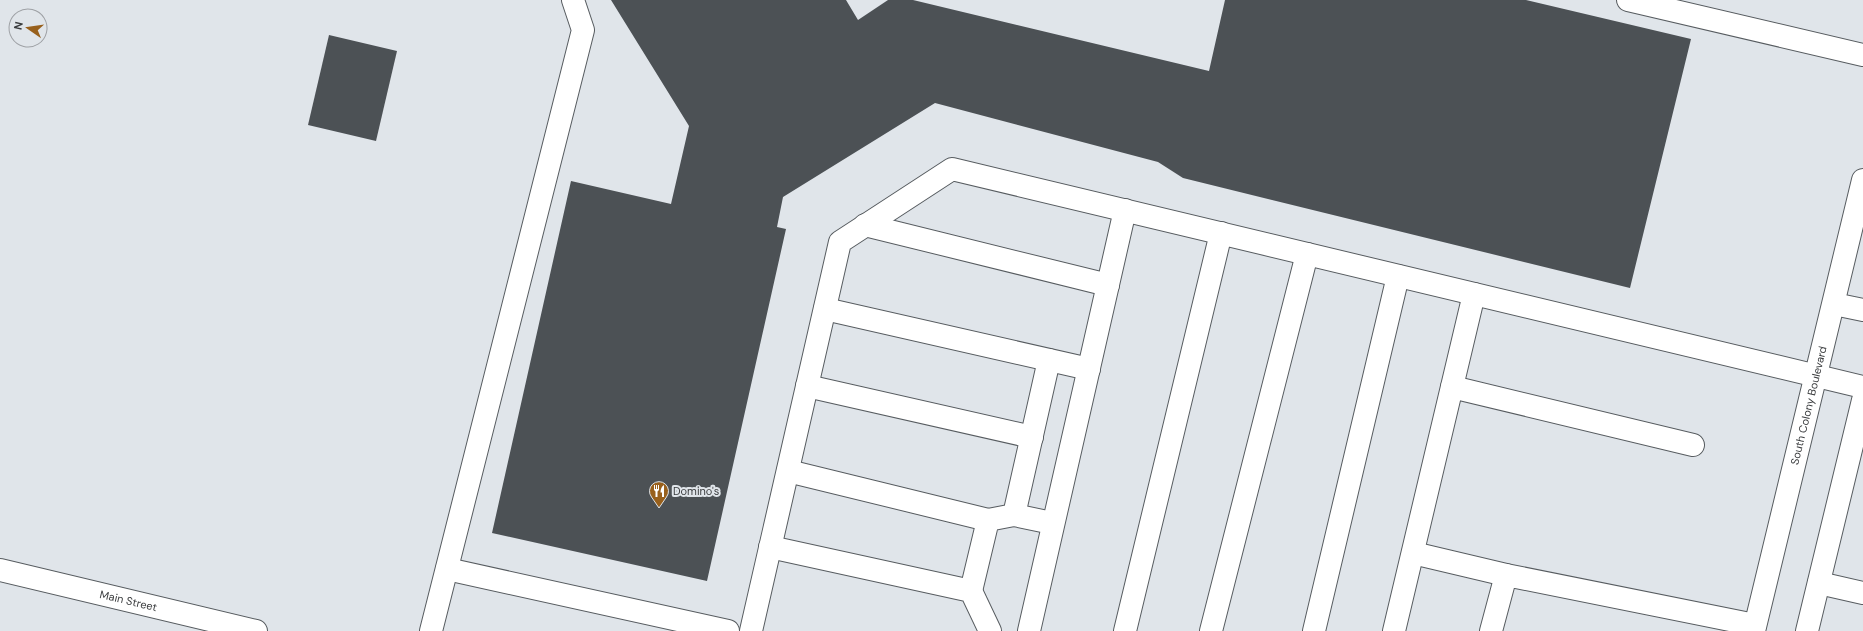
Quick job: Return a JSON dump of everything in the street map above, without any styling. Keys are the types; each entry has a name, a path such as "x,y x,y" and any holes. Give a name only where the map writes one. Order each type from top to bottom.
{"main road":[{"path":"431,631 583,30 573,0"},
{"path":"1628,0 1863,55"},
{"path":"751,631 840,242 952,169 1863,387"},
{"name":"South Colony Boulevard","path":"1755,628 1817,376 1863,180"},
{"path":"1029,631 1052,524 1125,210"},
{"path":"865,225 1108,285"},
{"path":"1125,631 1221,233"},
{"path":"1211,631 1307,254"},
{"path":"1314,631 1398,276"},
{"path":"1394,631 1474,294"},
{"path":"1834,304 1863,310"},
{"path":"824,309 1089,369"},
{"path":"1014,516 1049,360"},
{"path":"807,386 1032,437"},
{"path":"1452,387 1693,445"},
{"path":"1807,631 1863,400"},
{"path":"788,471 988,520 1014,516 1052,524"},
{"path":"988,520 971,591 990,631"},
{"path":"770,547 971,591"},
{"path":"1413,553 1506,575 1755,628"},
{"path":"447,569 728,631"},
{"name":"Main Street","path":"0,570 256,631"},
{"path":"1491,631 1506,575"},
{"path":"1819,583 1863,592"}],"building":[{"path":"611,0 846,0 858,20 888,0 913,0 1209,71 1225,0 1526,0 1691,39 1630,288 1183,178 1158,162 935,103 783,197 777,227 786,229 707,581 492,533 571,181 671,204 689,126"},
{"path":"329,35 397,51 376,141 308,125"}],"place":[{"name":"Domino's","path":"659,508"}]}
